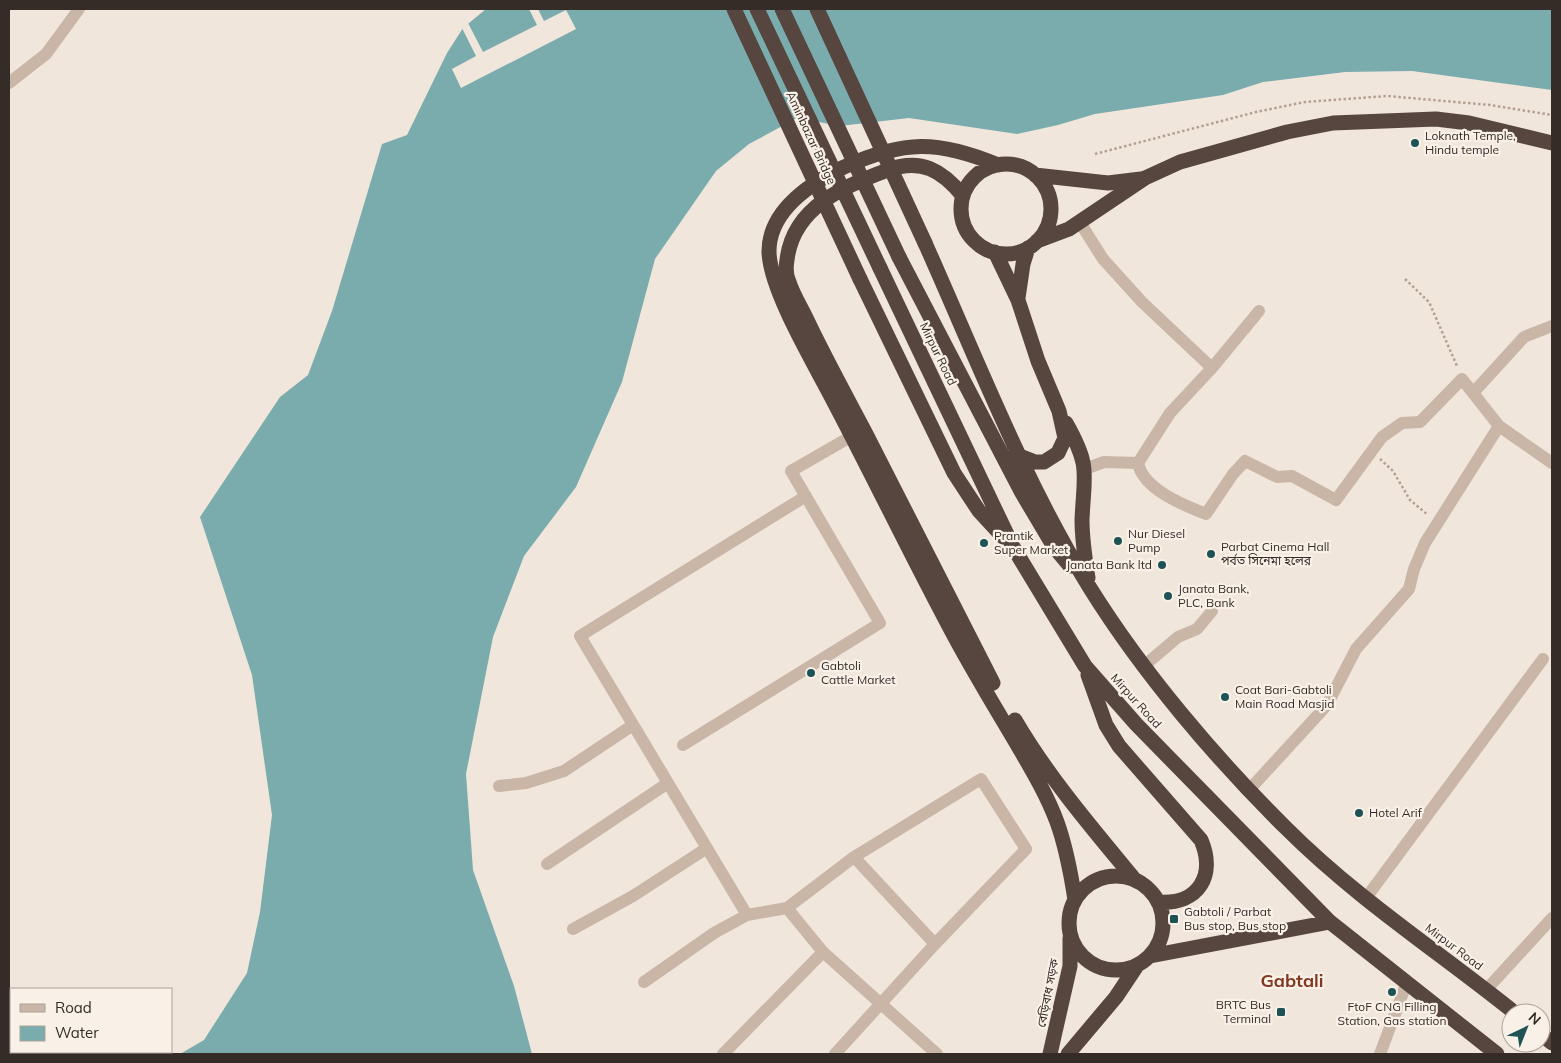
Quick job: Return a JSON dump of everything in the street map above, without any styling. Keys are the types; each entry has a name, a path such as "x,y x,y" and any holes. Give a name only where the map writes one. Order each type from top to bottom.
{"highway":[{"name":"Aminbazar Bridge","path":"734,9 860,279 954,473 979,511 1013,547"},
{"name":"Aminbazar Bridge","path":"757,9 880,268"},
{"path":"782,9 899,257 993,439 1054,547 1090,587"},
{"name":"Mirpur Road","path":"817,9 925,243 1021,458 1058,532 1090,587 1144,665 1196,729 1249,790 1288,830 1366,898 1502,1003"},
{"path":"998,165 976,175 968,185 963,196 962,217 969,235 981,246 995,252 1012,253 1069,229 1079,220 1145,178 1180,162 1228,147 1334,123 1436,119 1468,123 1552,143"},
{"path":"1018,300 1023,264 1049,220 1051,208 1049,196 1035,175 1022,167 998,165 943,147 905,146 856,162 809,187 786,208 776,222 769,251 772,272 781,295 806,348 951,629 1039,783 1057,822 1069,864 1075,900"},
{"path":"963,196 940,172 917,165 899,166 832,193 810,212 796,232 789,246 786,262 788,281 995,688 1034,752 1068,799 1135,880"},
{"path":"1035,175 1108,183 1145,178"},
{"path":"995,252 1018,300 1038,361 1059,411 1077,443 1085,469 1083,541 1090,587"},
{"name":"Mirpur Road","path":"880,268 1013,547 1085,666 1136,724 1330,922 1498,1054"},
{"path":"993,439 1021,458 1035,462 1044,462 1058,453 1065,438 1059,411"},
{"path":"1085,666 1106,725 1120,746 1201,840 1207,856 1207,869 1203,881 1193,893 1182,900 1170,903 1158,902"},
{"path":"1108,876 1122,876 1135,880 1149,889 1158,902 1163,916 1163,930 1159,944 1150,956 1136,966 1120,970 1104,969 1089,962 1077,950 1070,936 1068,924 1075,900 1083,889 1094,881 1108,876"},
{"path":"1150,956 1330,922"},
{"name":"বেড়িবাধ সড়ক","path":"1050,1054 1070,966 1070,936"},
{"path":"1068,1054 1116,998 1136,966"}],"street":[{"path":"9,83 46,54 79,9"},
{"path":"1079,220 1103,259 1142,302 1212,368"},
{"path":"1259,311 1212,368 1170,413 1138,462 1139,469 1157,490 1184,506 1206,514 1233,474 1245,462 1277,477 1292,476 1336,500 1372,451 1394,428 1402,423 1420,422 1462,379 1498,426 1552,463"},
{"path":"1473,393 1524,337 1552,326"},
{"path":"1249,790 1327,705 1356,649 1409,589 1414,569 1425,543 1498,426"},
{"path":"683,745 880,623 791,471 852,436"},
{"path":"1085,469 1104,462 1138,462"},
{"path":"747,915 580,636 806,496"},
{"path":"1144,665 1178,637 1197,629 1212,611"},
{"path":"1366,898 1543,659"},
{"path":"499,786 526,783 564,771 633,725"},
{"path":"644,982 714,933 747,915 787,908 854,857 982,779 1026,849 935,944 835,1054"},
{"path":"547,864 668,783"},
{"path":"573,929 633,896 706,848"},
{"path":"854,857 935,944"},
{"path":"787,908 823,952 937,1054"},
{"path":"1486,990 1552,918"},
{"path":"723,1054 823,952"},
{"path":"1380,1054 1407,982"}],"path":[{"path":"1405,279 1429,302 1462,379"},
{"path":"1372,451 1393,471 1410,500 1437,523"}],"water":[{"path":"486,9 1552,9 1552,90 1412,71 1345,72 1263,82 1223,95 1095,114 1017,134 909,118 840,126 797,118 749,144 716,171 655,259 622,382 576,487 524,556 493,637 466,774 473,870 514,986 532,1054 180,1054 204,1040 247,973 260,912 272,815 252,675 200,517 280,397 308,375 332,311 382,144 407,135 447,53 463,28"}],"pier":[{"path":"529,9 538,9 544,21 566,10 576,29 461,88 452,69 476,56 461,26 467,21 483,52 537,25"}],"place":[{"name":"Loknath Temple, Hindu temple","path":"1415,143"},
{"name":"Nur Diesel Pump","path":"1118,541"},
{"name":"Prantik Super Market","path":"984,543"},
{"name":"Parbat Cinema Hall পর্বত সিনেমা হলের","path":"1211,554"},
{"name":"Janata Bank ltd","path":"1162,565"},
{"name":"Janata Bank, PLC, Bank","path":"1168,596"},
{"name":"Gabtoli Cattle Market","path":"811,673"},
{"name":"Coat Bari-Gabtoli Main Road Masjid","path":"1225,697"},
{"name":"Hotel Arif","path":"1359,813"},
{"name":"Gabtoli / Parbat Bus stop, Bus stop","path":"1174,919"},
{"name":"FtoF CNG Filling Station, Gas station","path":"1392,992"},
{"name":"BRTC Bus Terminal","path":"1281,1012"}],"district":[{"name":"Gabtali","path":"1292,981"}]}
